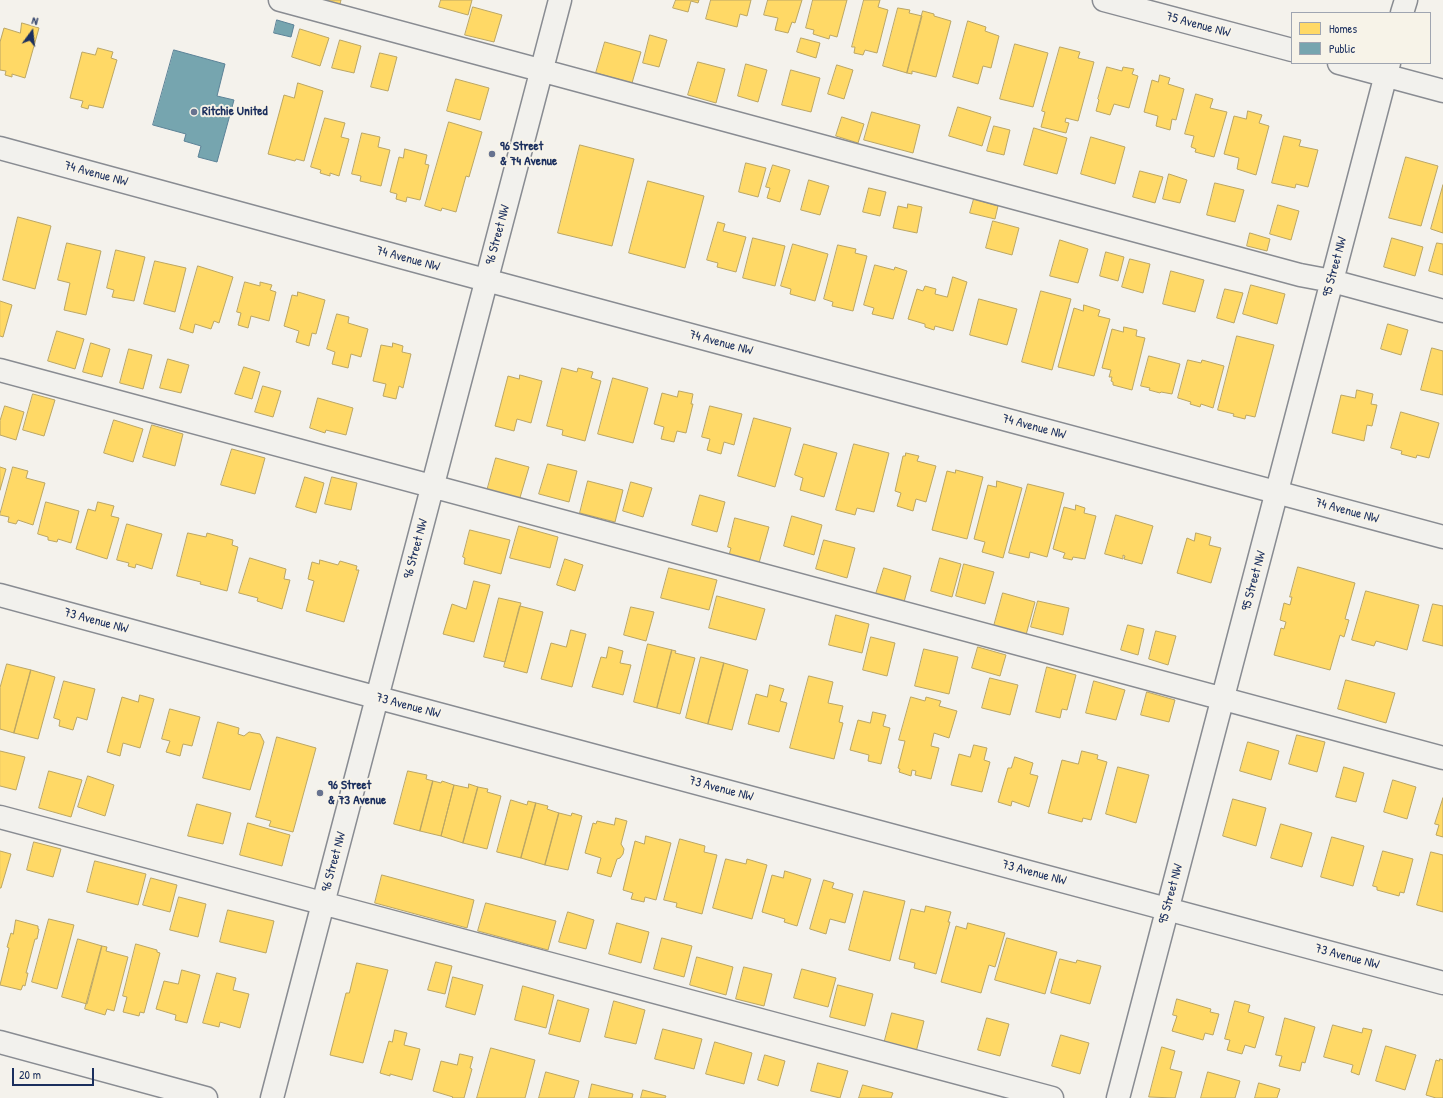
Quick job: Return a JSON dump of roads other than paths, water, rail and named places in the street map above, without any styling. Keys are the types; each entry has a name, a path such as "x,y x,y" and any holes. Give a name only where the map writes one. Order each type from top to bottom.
{"street":[{"path":"280,0 1293,273 1332,281 1443,311"},
{"name":"96 Street NW","path":"272,1098 560,0"},
{"name":"75 Avenue NW","path":"1104,0 1291,50"},
{"path":"1402,12 1406,0"},
{"path":"1348,64 1387,69 1443,91"},
{"name":"95 Street NW","path":"1118,1098 1387,69"},
{"name":"74 Avenue NW","path":"0,148 1443,537"},
{"path":"0,370 1443,758"},
{"name":"73 Avenue NW","path":"0,595 376,698 1167,908 1443,983"},
{"path":"0,817 1052,1098"},
{"path":"0,1042 206,1098"}],"place":[{"name":"Ritchie United","path":"194,112"},
{"name":"96 Street & 74 Avenue","path":"492,154"},
{"name":"96 Street & 73 Avenue","path":"320,793"}]}
